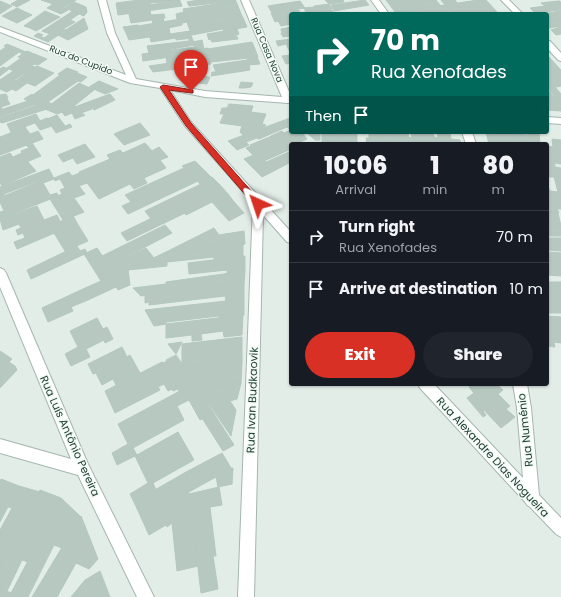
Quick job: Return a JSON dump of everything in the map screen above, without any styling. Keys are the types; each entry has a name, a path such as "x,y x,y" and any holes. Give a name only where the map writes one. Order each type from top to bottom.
{"street":[{"path":"102,0 111,33 133,81"},
{"name":"Rua Casa Nova","path":"245,0 289,98"},
{"path":"375,0 384,12"},
{"path":"505,0 517,12"},
{"name":"Rua do Cupido","path":"0,29 133,81 205,94 289,100"},
{"path":"549,45 561,58"},
{"path":"163,87 188,124 289,237"},
{"path":"549,120 561,121"},
{"name":"Rua Ivan Budkaovik","path":"246,597 258,204"},
{"name":"Rua Luís Antônio Pereira","path":"0,272 83,469 146,597"},
{"name":"Rua Alexandre Dias Nogueira","path":"427,386 532,500 561,529"},
{"name":"Rua Numénio","path":"520,386 524,408 532,500"},
{"path":"0,446 83,469"}],"building":[{"path":"18,0 30,0 17,7 11,4"},
{"path":"41,0 64,0 56,5"},
{"path":"64,0 76,0 63,8 56,5"},
{"path":"139,0 180,1 150,3 150,5 117,9 116,3"},
{"path":"198,0 236,1 189,6 187,2"},
{"path":"325,0 343,0 344,2 329,4"},
{"path":"365,0 369,5 334,11 331,5"},
{"path":"386,0 436,0 440,5 395,12"},
{"path":"441,0 455,0 457,3 445,5"},
{"path":"486,0 497,12 450,12 445,5"},
{"path":"0,1 12,6 0,14"},
{"path":"180,1 182,6 118,15 117,9"},
{"path":"236,1 241,14 187,22 183,9"},
{"path":"300,1 305,8 272,13 268,6"},
{"path":"560,1 561,4 545,6 541,3"},
{"path":"74,2 86,7 87,12 84,16 65,8"},
{"path":"53,4 68,10 61,14 47,8"},
{"path":"329,4 332,9 321,11 332,10 333,12 317,12 314,6"},
{"path":"561,4 561,10 534,12 530,8"},
{"path":"445,5 450,11 444,12 395,12"},
{"path":"314,7 317,12 306,12 304,8"},
{"path":"17,8 32,15 17,23 2,16"},
{"path":"299,10 300,12 289,12 289,24 281,26 278,21 275,22 271,13"},
{"path":"45,11 52,14 30,28 24,26"},
{"path":"73,11 79,14 70,20 75,22 63,29 66,30 48,42 34,36 38,33 43,35 41,37 44,38 50,34 42,31"},
{"path":"150,11 151,15 164,14 164,21 153,23 152,20 131,23 129,14"},
{"path":"561,11 561,19 549,21 549,13"},
{"path":"184,12 186,18 177,19 176,14"},
{"path":"52,14 60,17 36,31 30,28"},
{"path":"241,14 244,20 189,28 187,22"},
{"path":"84,18 88,29 68,40 58,35"},
{"path":"186,18 187,22 173,27 126,33 123,27 138,26"},
{"path":"561,19 561,26 549,28 549,21"},
{"path":"244,20 247,27 224,31 223,29 192,35 189,28"},
{"path":"169,27 170,34 129,40 126,33"},
{"path":"289,27 289,31 282,33 281,29"},
{"path":"561,27 561,34 556,35 551,30"},
{"path":"237,29 239,34 236,35 238,39 212,42 210,39 209,40 207,34"},
{"path":"190,31 192,38 176,40 176,38 151,42 150,37"},
{"path":"289,31 289,36 283,37 281,33"},
{"path":"192,38 195,45 149,53 147,46 189,41 189,39"},
{"path":"289,39 289,50 286,44 278,46 276,41"},
{"path":"202,40 204,49 196,50 193,42"},
{"path":"252,42 255,49 199,57 196,50 208,49"},
{"path":"7,44 26,52 23,54 19,52 0,66 0,51 6,47 4,46"},
{"path":"195,47 197,53 143,61 142,54"},
{"path":"255,49 258,57 211,62 211,64 201,65 199,57"},
{"path":"27,51 37,55 14,71 7,68 21,58 18,57"},
{"path":"37,55 47,59 38,65 34,64 32,66 35,67 14,80 15,81 2,90 0,89 0,80"},
{"path":"184,55 184,58 198,56 199,59 167,63 166,57"},
{"path":"289,55 289,63 286,64 282,56"},
{"path":"257,57 260,64 249,65 250,70 211,76 212,72 216,72 213,65"},
{"path":"549,57 558,67 549,69"},
{"path":"199,59 201,66 153,72 149,66"},
{"path":"201,65 204,65 205,70 203,76 210,77 207,84 196,83"},
{"path":"37,66 54,73 35,86 27,83 16,91 12,89 7,92 2,90"},
{"path":"3,67 9,69 0,76 0,69"},
{"path":"558,67 561,70 561,77 549,79 549,69"},
{"path":"67,68 78,72 34,104 24,99 32,94 33,95"},
{"path":"77,73 87,77 81,82 78,81 48,102 52,104 45,109 34,104"},
{"path":"561,77 561,86 549,89 549,79"},
{"path":"99,81 118,89 105,94 89,87"},
{"path":"241,82 253,83 251,87 239,88"},
{"path":"79,83 94,90 74,106 77,107 57,114 45,109"},
{"path":"555,87 561,94 561,105 549,89 549,88"},
{"path":"549,91 561,105 561,111 549,110"},
{"path":"6,94 8,98 0,101 0,95"},
{"path":"110,94 115,100 94,110 88,102"},
{"path":"7,99 10,104 1,107 2,109 0,110 0,101"},
{"path":"28,101 36,104 0,117 0,110"},
{"path":"88,102 92,109 81,113 85,115 75,119 72,113 65,116 62,112"},
{"path":"229,104 241,105 235,125 220,123 224,114 220,114 222,108 227,108"},
{"path":"37,105 47,109 2,123 0,122 0,118"},
{"path":"241,105 253,106 251,112 266,114 262,124 266,125 243,135 240,132 242,126 235,125"},
{"path":"36,114 40,121 11,132 7,124"},
{"path":"57,115 65,126 70,124 72,127 56,133 47,119"},
{"path":"47,118 52,126 40,130 35,123"},
{"path":"289,118 289,128 287,127 259,139 257,138 246,142 249,145 237,150 228,141"},
{"path":"140,123 150,135 124,145 114,134"},
{"path":"25,127 30,134 0,146 0,137"},
{"path":"289,130 289,134 304,134 279,144 271,136 282,131 284,133"},
{"path":"38,131 43,139 0,155 0,146"},
{"path":"303,134 307,139 300,142 289,142 289,150 264,161 266,162 253,168 244,159"},
{"path":"308,134 320,134 320,140 315,140"},
{"path":"322,134 339,134 339,142 322,142"},
{"path":"339,134 357,134 357,142 339,142"},
{"path":"369,134 380,134 381,142 367,142 366,138 369,138"},
{"path":"380,134 394,134 396,142 381,142"},
{"path":"394,134 408,134 409,142 396,142"},
{"path":"411,134 433,134 435,142 409,142 408,137 412,138"},
{"path":"437,134 450,134 451,139 460,140 460,142 435,142 434,137 438,138"},
{"path":"486,134 514,134 515,142 488,142"},
{"path":"514,134 533,136 533,142 515,142"},
{"path":"539,134 540,142 533,142 533,136 528,135"},
{"path":"272,136 279,144 253,155 246,148 251,146 250,145"},
{"path":"552,139 561,140 561,164 555,163"},
{"path":"32,143 41,156 0,173 0,157 10,153 13,157 22,153 21,151 29,148 26,145"},
{"path":"145,143 152,151 159,147 168,157 160,160 166,168 144,178 147,183 134,189 130,184 99,199 79,172 110,159 107,155 120,150 123,153"},
{"path":"85,144 95,157 77,164 73,158 63,162 58,155"},
{"path":"549,146 553,147 555,167 561,168 561,177 549,177"},
{"path":"289,152 289,163 262,177 253,168"},
{"path":"195,161 203,169 131,202 125,195 184,168 182,166"},
{"path":"28,162 36,171 2,186 0,183 0,173"},
{"path":"49,169 54,179 43,183 50,195 57,193 58,196 0,219 0,212 4,211 0,202 0,187","holes":["35,183 4,196 4,194"]},
{"path":"203,169 211,177 199,183 198,181 128,214 122,206"},
{"path":"69,172 72,176 80,173 87,183 79,186 85,194 74,198 84,212 74,216 60,190 65,188 60,179 55,181 54,178"},
{"path":"212,177 220,185 151,219 145,211 201,184 199,183"},
{"path":"554,177 561,177 561,200 558,192"},
{"path":"220,185 228,194 186,215 185,213 127,241 121,233"},
{"path":"549,189 550,191 558,192 561,200 549,199"},
{"path":"62,194 77,223 64,229 60,222 63,220 50,199"},
{"path":"228,194 235,203 220,211 212,202"},
{"path":"549,199 561,200 561,209 557,209 559,213 549,212"},
{"path":"235,203 244,213 229,221 220,211"},
{"path":"37,206 44,220 57,215 64,229 17,249 14,242 25,238 23,233 18,235 16,230 21,228 19,224 3,230 0,219"},
{"path":"549,212 558,213 561,226 549,225"},
{"path":"77,223 88,241 65,251 54,233"},
{"path":"165,225 172,233 109,266 102,256"},
{"path":"549,225 561,226 561,236 549,236"},
{"path":"214,228 219,235 244,231 245,244 166,252"},
{"path":"549,238 561,238 561,251 549,250"},
{"path":"243,244 243,257 214,260 214,257 167,262 167,266 128,270 166,252"},
{"path":"77,246 80,251 85,249 87,253 31,279 27,270"},
{"path":"97,248 115,275 101,281 84,254"},
{"path":"146,248 154,258 115,275 109,266"},
{"path":"549,252 561,253 561,276 549,275"},
{"path":"245,256 245,271 227,273 227,270 189,274 188,263"},
{"path":"128,269 130,285 118,290 116,287 88,300 83,289"},
{"path":"245,271 244,284 141,296 133,288 166,284 166,282"},
{"path":"549,282 561,282 561,294 549,293"},
{"path":"244,284 244,299 226,301 225,296 149,305 149,302 145,303 145,296"},
{"path":"83,289 88,300 71,307 73,311 48,322 42,308"},
{"path":"549,293 561,294 561,313 549,313"},
{"path":"244,299 244,315 219,318 219,316 166,322 166,324 154,326 145,310"},
{"path":"243,315 242,335 224,337 223,331 201,334 202,340 192,341 192,335 166,338 166,324"},
{"path":"549,316 561,317 561,343 554,342 555,347 549,346"},
{"path":"97,318 103,329 107,327 113,339 105,343 104,340 86,349 90,357 71,366 65,354 78,347 70,331"},
{"path":"242,337 242,362 185,368 182,364 182,344"},
{"path":"182,342 176,354 168,344"},
{"path":"122,347 127,357 130,355 140,373 116,385 113,379 102,385 96,373 93,374 88,364"},
{"path":"0,351 12,359 9,362 15,366 17,370 0,388"},
{"path":"176,355 195,383 179,392 178,389 168,391 164,384 158,387 160,390 115,413 105,391 162,362 167,361 166,360"},
{"path":"242,362 241,383 198,388 185,368"},
{"path":"195,383 213,412 200,420 189,400 177,406 184,420 133,448 137,455 117,465 112,453 128,444 118,424"},
{"path":"241,383 237,399 230,401 236,410 231,436 198,388"},
{"path":"470,386 483,386 474,393 469,387"},
{"path":"483,386 498,386 503,390 498,394 510,406 506,409 515,417 501,428 484,410 483,411 486,415 483,417 467,398"},
{"path":"213,412 234,445 223,451 202,418"},
{"path":"178,432 194,460 153,483 156,490 134,502 130,494 148,483 135,456"},
{"path":"222,453 231,468 233,468 232,484 218,487 216,477 189,492 186,472"},
{"path":"186,472 198,566 177,571 172,523 167,527 166,525 149,535 134,502"},
{"path":"1,479 19,486 0,522 0,482"},
{"path":"19,486 40,492 0,568 0,530 12,508 8,507"},
{"path":"219,487 222,505 210,507 216,556 213,556 218,589 201,593 189,494"},
{"path":"40,490 61,498 28,562 22,560 7,591 11,593 9,597 0,597 0,568"},
{"path":"61,498 81,517 62,548 54,545 28,597 9,597"},
{"path":"81,516 98,559 89,569 76,563 57,597 32,597"},
{"path":"100,571 110,597 71,597 85,580"}],"route":[{"path":"191,91 163,87 188,124 258,204"}]}
